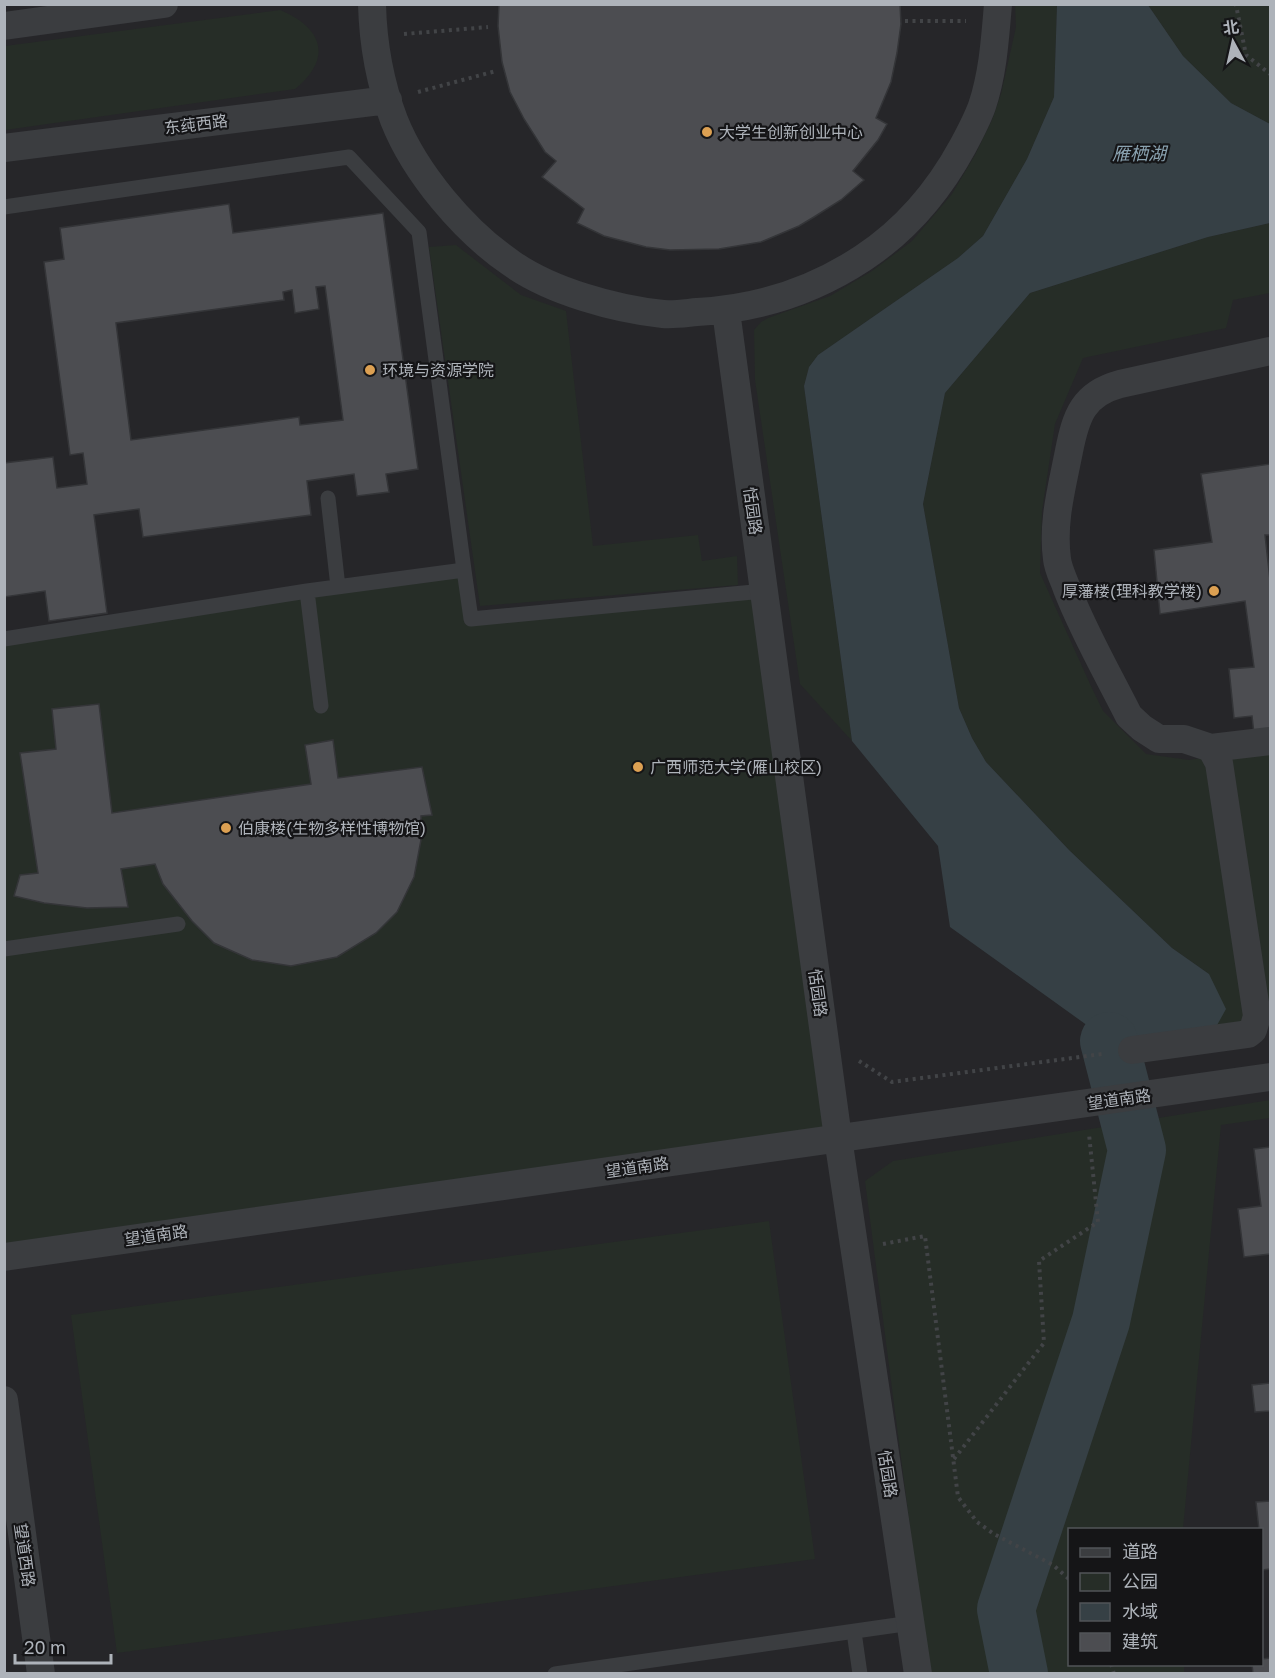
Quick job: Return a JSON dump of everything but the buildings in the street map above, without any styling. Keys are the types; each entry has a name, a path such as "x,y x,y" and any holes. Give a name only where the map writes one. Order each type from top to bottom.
{"street":[{"path":"4,26 136,6 164,4"},
{"path":"372,4 379,67 395,121 408,147 439,194 472,231 511,263 537,279 564,290 618,306 665,314 726,311 778,298 820,283 882,246 912,218 937,189 978,117 989,81 998,12"},
{"name":"东莼西路","path":"4,148 388,99"},
{"name":"恬园路","path":"726,311 838,1138 918,1674"},
{"path":"1270,351 1107,387 1093,395 1081,411 1074,430 1055,521 1057,561 1060,571 1076,611 1129,716 1159,739 1184,739 1211,748 1270,741"},
{"path":"1132,1050 1248,1034 1255,1025 1257,1016 1219,764 1211,748"},
{"name":"望道南路","path":"4,1257 1270,1077"},
{"name":"望道西路","path":"4,1400 41,1674"}],"lane":[{"path":"4,207 349,157 419,231 471,619 764,591"},
{"path":"328,498 338,587"},
{"path":"4,639 307,591 464,570"},
{"path":"307,591 321,706"},
{"path":"4,950 178,924"},
{"path":"555,1674 911,1623"},
{"path":"854,1632 860,1674"}],"path":[{"path":"1234,4 1246,56 1270,74"},
{"path":"905,21 998,12"},
{"path":"374,36 488,27"},
{"path":"388,99 496,71"},
{"path":"856,1059 892,1082 1088,1056"},
{"path":"954,1460 1044,1343 1039,1261 1098,1222 1085,1104"},
{"path":"854,1249 925,1236 958,1497 977,1522 994,1534 1053,1565 1068,1578"}],"shaded area":[{"name":"广西师范大学(雁山校区)","path":"5,5 1270,5 1270,1673 5,1674"}],"green space":[{"path":"1015,5 1057,5 1054,97 1027,159 983,236 958,258 818,355 809,367 804,386 852,741 800,684 755,380 754,330 768,318 830,296 872,271 912,241 952,194 975,155 992,120 1001,94 1016,27"},
{"path":"1148,5 1270,5 1270,124 1231,103 1183,56"},
{"path":"280,10 295,17 306,26 314,35 318,45 315,66 295,89 5,130 5,46"},
{"path":"1270,223 1270,293 1233,300 1226,328 1083,358 1055,424 1042,511 1040,573 1103,711 1146,754 1189,760 1261,749 1270,751 1270,1026 1182,1038 1209,974 1172,948 1069,850 986,762 972,738 959,708 923,504 945,393 1030,293 1208,237"},
{"path":"456,245 521,295 566,311 593,546 698,535 702,561 737,556 738,585 480,606 429,247"},
{"path":"464,570 471,619 764,591 838,1138 5,1257 5,639"},
{"path":"1270,1100 1270,1118 1221,1125 1183,1528 1068,1528 1068,1666 1184,1666 1184,1673 929,1673 865,1181 893,1161"},
{"path":"769,1221 815,1559 117,1653 71,1315"}],"water":[{"name":"雁栖湖","path":"1057,5 1148,5 1183,56 1231,103 1270,124 1270,223 1208,237 1030,293 945,393 923,504 959,708 972,738 986,762 1069,850 1172,948 1209,974 1226,1009 1216,1027 1182,1038 1109,1041 950,927 938,846 852,741 804,386 809,367 818,355 958,258 983,236 1027,159 1054,97"}],"waterway":[{"path":"1019,1674 1006,1609 1101,1321 1137,1150 1109,1041"}],"place":[{"name":"大学生创新创业中心","path":"707,132"},
{"name":"环境与资源学院","path":"370,370"},
{"name":"厚藩楼(理科教学楼)","path":"1214,591"},
{"name":"广西师范大学(雁山校区)","path":"638,767"},
{"name":"伯康楼(生物多样性博物馆)","path":"226,828"}]}
